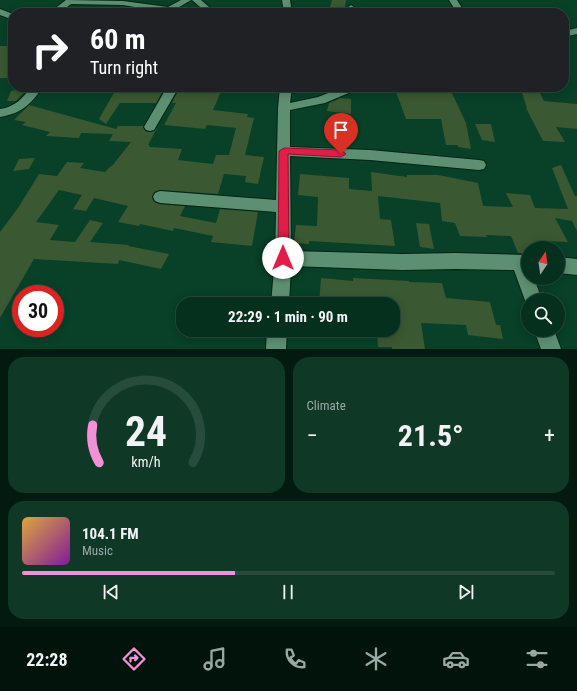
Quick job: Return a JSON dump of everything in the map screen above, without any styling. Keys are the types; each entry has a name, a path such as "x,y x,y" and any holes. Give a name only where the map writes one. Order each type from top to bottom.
{"street":[{"path":"60,8 71,0 123,3 156,8"},
{"path":"173,8 187,0"},
{"path":"196,0 206,8"},
{"path":"0,113 17,110 25,103 33,92"},
{"path":"150,127 170,92"},
{"path":"280,297 283,258 284,108 286,92"},
{"path":"284,108 321,100 339,92"},
{"path":"284,151 370,155 479,165"},
{"path":"160,197 284,207"},
{"path":"283,258 402,262 521,263"},
{"path":"565,266 577,267"},
{"path":"276,349 277,337"},
{"path":"547,337 551,349"}],"building":[{"path":"332,0 346,0 345,8 330,8"},
{"path":"0,46 8,46 8,78 0,78"},
{"path":"11,92 24,92 16,101 7,101"},
{"path":"114,92 162,92 156,103 120,103 106,124 99,119"},
{"path":"178,92 221,92 213,110 248,114 247,117 254,118 245,155 264,157 258,184 245,182 246,176 224,174 218,194 160,190 154,192 152,198 154,202 159,204 185,206 180,216 216,223 220,209 258,212 252,246 211,242 213,236 174,228 173,231 140,224 139,226 118,222 128,206 94,198 86,211 73,209 82,195 59,190 36,222 59,225 50,240 75,242 90,220 103,223 90,242 129,245 128,246 169,254 161,269 119,260 118,264 34,259 19,285 12,285 12,297 0,318 0,232 18,208 39,174 57,176 67,162 84,163 80,168 105,172 112,166 131,142 109,141 113,134 81,133 79,138 46,136 50,132 22,125 26,122 14,120 29,105 116,129 118,126 143,126 145,131 150,132 157,128 148,145 150,145 149,147 182,149 178,160 213,164 216,155 229,155 236,128 207,125 205,129 164,125 176,103 172,103"},
{"path":"396,92 451,92 466,123 471,149 458,147 458,145 446,145 441,119 406,119"},
{"path":"522,92 540,92 544,101 577,104 577,129 556,127 565,142 543,141 527,108"},
{"path":"340,98 351,99 351,114 327,111 329,103"},
{"path":"475,124 491,124 495,142 482,140"},
{"path":"35,158 29,169 13,171 19,159"},
{"path":"561,165 575,196 577,196 577,231 572,221 555,218 568,242 521,241 521,253 518,253 511,236 460,236 455,223 442,221 440,203 378,196 380,219 391,220 395,246 309,241 309,244 294,243 296,225 317,226 318,197 298,195 300,174 349,178 349,189 372,191 371,172 407,177 407,175 438,175 478,183 483,206 513,207 506,193 530,195 535,208 568,209 552,168"},
{"path":"416,223 429,224 434,249 420,247"},
{"path":"321,278 353,281 353,278 442,283 446,298 490,302 496,325 500,325 503,339 468,335 466,325 421,323 425,349 392,349 392,347 378,347 377,337 400,337 400,297 320,297"}],"route":[{"path":"283,258 284,151 341,154"}]}
